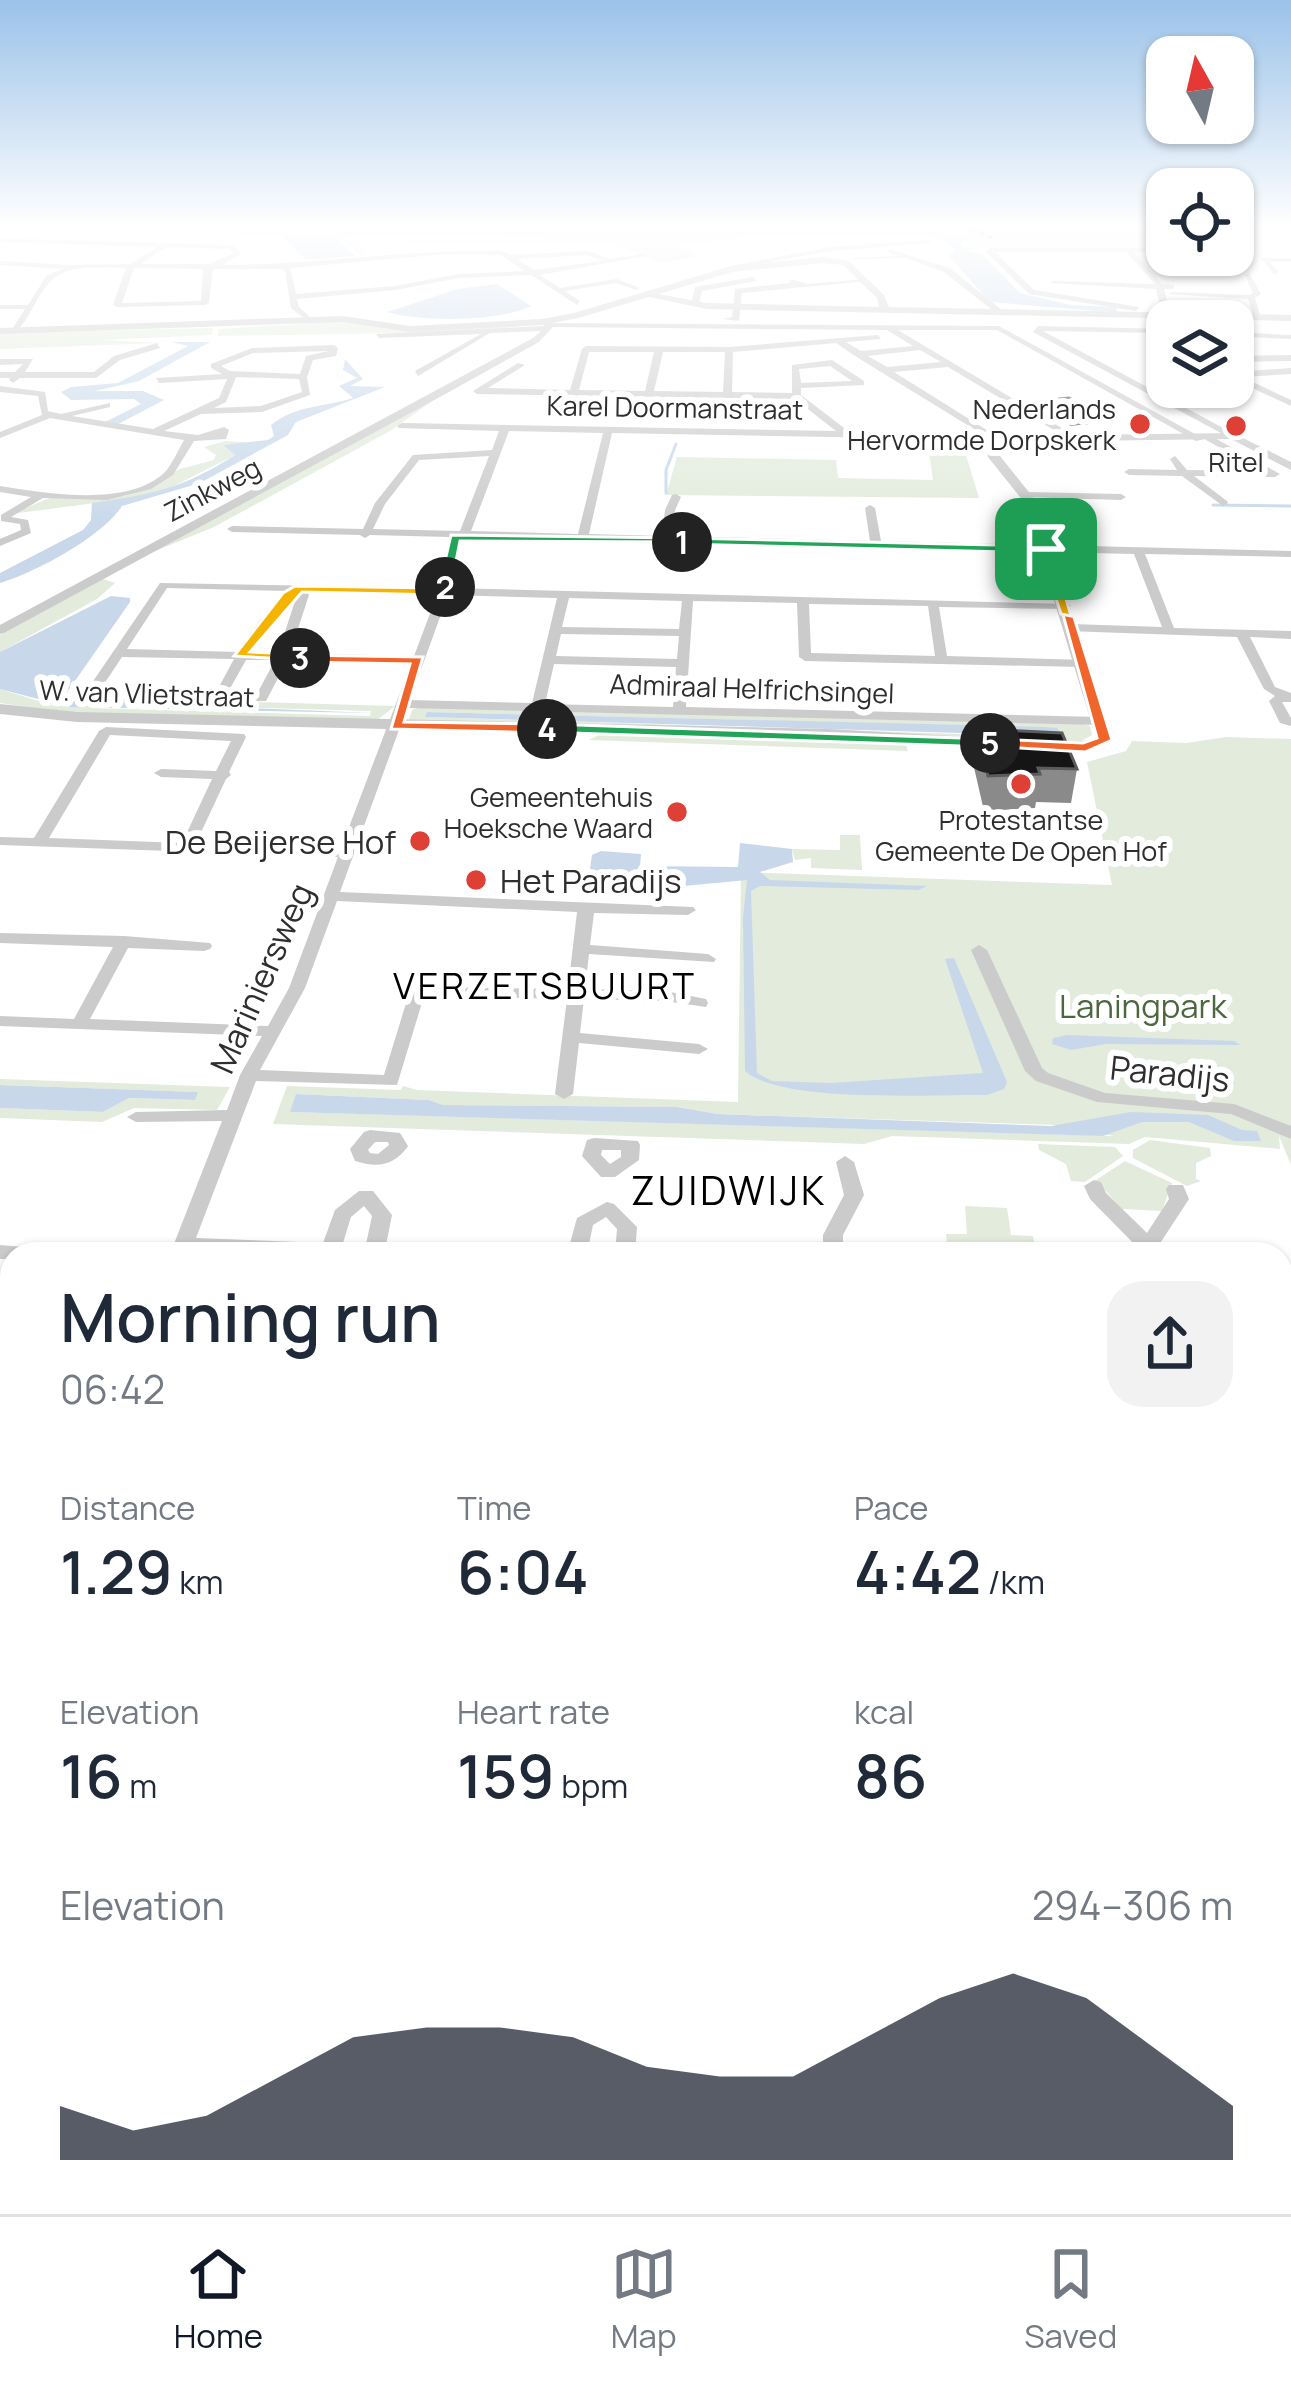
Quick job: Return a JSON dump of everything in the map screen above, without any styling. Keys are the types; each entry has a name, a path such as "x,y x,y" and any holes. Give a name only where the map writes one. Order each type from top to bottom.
{"street":[{"path":"379,336 499,331"},
{"name":"Zinkweg","path":"0,630 446,390 544,331"},
{"path":"824,331 993,437 989,442 994,457 1028,495 1099,722"},
{"path":"895,331 1072,436"},
{"path":"1005,331 1207,438 1285,465"},
{"path":"1039,331 1146,387"},
{"path":"418,373 485,338 486,333"},
{"path":"574,391 586,349 729,350 900,335"},
{"path":"1254,335 1291,337"},
{"path":"0,375 96,375 117,358 158,346"},
{"path":"200,411 262,409 307,393 304,377 310,358 333,354 334,349 253,348 214,366 231,375"},
{"path":"858,353 917,348"},
{"path":"649,395 659,349"},
{"path":"727,395 729,350"},
{"path":"1254,359 1291,358"},
{"path":"0,362 30,362 3,389"},
{"path":"521,364 477,391 727,395 796,391 861,383 832,363 795,367 796,391 844,434"},
{"path":"884,370 949,364"},
{"path":"1254,374 1291,371"},
{"path":"154,432 223,400 231,375"},
{"path":"159,380 304,377"},
{"path":"1254,385 1291,403"},
{"path":"0,488 41,496 98,497 135,491 167,475 196,438 55,416 44,412 42,394 3,389"},
{"name":"Zinkweg","path":"232,529 232,520 402,426 446,390"},
{"path":"1142,405 1146,404"},
{"path":"0,435 107,405"},
{"path":"1184,408 1285,465"},
{"name":"Karel Doormanstraat","path":"402,426 993,437 1231,436"},
{"name":"Mariniersweg","path":"185,1242 249,1076 297,988 404,704 459,537 505,428"},
{"path":"582,539 608,430"},
{"path":"365,535 380,503 416,457 492,453"},
{"path":"1175,459 1183,472 1223,502"},
{"path":"1129,472 1285,465"},
{"path":"1028,495 1120,497"},
{"path":"0,543 27,531 24,522 5,520 6,515 41,496"},
{"path":"667,542 676,497"},
{"path":"869,508 876,546"},
{"path":"120,566 232,529 1291,554"},
{"path":"1138,551 1169,630"},
{"path":"88,696 164,585 1065,606"},
{"path":"299,588 303,596 283,657 261,698 219,698 241,656 287,596 299,588"},
{"path":"538,706 564,594"},
{"path":"679,710 688,597"},
{"path":"803,600 805,657 1081,663"},
{"path":"933,603 942,661"},
{"path":"1071,628 1291,635"},
{"path":"556,630 685,633"},
{"path":"1241,632 1270,689 1286,698"},
{"path":"121,653 418,660"},
{"path":"549,660 683,663"},
{"path":"1286,698 1275,701 1287,723"},
{"name":"Admiraal Helfrichsingel","path":"404,704 1099,722"},
{"name":"W. van Vlietstraat","path":"0,709 77,716 396,726 830,734 1085,748 1104,740 1099,722"},
{"name":"W. van Vlietstraat","path":"39,842 106,731 239,737 224,775"},
{"path":"161,773 224,775 187,847"},
{"path":"0,841 347,853"},
{"path":"332,896 688,910"},
{"path":"564,1094 582,949 582,908"},
{"path":"0,938 204,946"},
{"path":"80,1023 124,941"},
{"path":"582,949 708,959"},
{"name":"Paradijs","path":"979,950 1034,1071 1042,1077 1103,1098 1234,1109 1290,1131"},
{"path":"249,1076 391,1081 417,991 665,996 700,1003"},
{"path":"0,1021 274,1030"},
{"path":"571,1037 699,1049"},
{"path":"136,1117 234,1115"},
{"path":"333,1242 342,1214 366,1196 375,1162"},
{"path":"833,1242 854,1195 845,1162"},
{"path":"608,1172 607,1208 626,1227 625,1242"},
{"path":"1094,1186 1141,1242"},
{"path":"1154,1242 1179,1199 1176,1190"},
{"path":"366,1196 382,1215 377,1242"},
{"path":"580,1242 584,1222 607,1208"}],"green space":[{"path":"213,331 212,335 102,340 160,343 0,349 0,333"},
{"path":"218,331 467,331 460,332 217,336"},
{"path":"441,395 390,431 214,527 143,556"},
{"path":"226,441 257,443 223,445 235,455 156,495 11,514 50,498 125,496 180,469 214,460 216,455 204,447"},
{"path":"929,452 966,455 979,498 666,495 677,457 836,460 838,478 933,480"},
{"path":"103,579 115,583 97,599 0,652 0,635"},
{"path":"0,689 45,703 90,708 370,716 371,711 81,703 68,697 395,706 376,721 60,712 0,703"},
{"path":"412,710 1078,723 1090,726 1092,735 1078,743 409,720","holes":["427,712 1056,728 1062,733 1056,737 426,717"]},
{"path":"601,734 906,744 908,751 589,740"},
{"name":"Laningpark","path":"1226,737 1291,739 1291,1165 1279,1136 1280,1149 1145,1137 1129,1144 892,1136 864,1144 273,1124 287,1086 401,1090 403,1086 738,1102 741,872 1112,885 1087,762 1126,751 1132,741 1186,743","holes":["297,1094 429,1100 443,1105 677,1107 718,1114 1057,1125 1114,1136 292,1112"]},
{"path":"840,835 860,835 862,870 811,868 811,858 795,860 792,849 840,850"},
{"path":"0,1079 230,1087 217,1110 134,1108 102,1122 0,1118 0,1108 103,1112 129,1098 194,1100 197,1092 0,1085"},
{"path":"1150,1140 1210,1148 1211,1156 1196,1163 1196,1179 1201,1181 1187,1186 1133,1158 1133,1150"},
{"path":"1038,1144 1115,1147 1123,1156 1085,1182 1071,1181 1066,1164 1039,1150"},
{"path":"1125,1161 1172,1183 1162,1211 1122,1209 1096,1180"},
{"path":"965,1206 1007,1208 1011,1235 1033,1236 1034,1242 947,1242 946,1234 967,1234"}],"water":[{"path":"171,342 210,342 139,381 95,391 143,391 164,400 118,424 105,422 141,404 134,399 71,400 61,392 118,383 188,346"},
{"path":"345,359 363,379 350,386 385,387 296,422 288,435 200,483 122,506 67,552 0,583 0,573 83,530 91,520 92,503 183,483 235,455 223,445 268,440 274,436 271,425 281,418 353,398 339,386 357,378 343,370"},
{"path":"111,596 130,598 130,602 68,691 71,701 372,713 68,707 0,689 0,652"},
{"path":"427,712 1046,727 1057,728 1064,736 425,717"},
{"path":"740,843 792,849 793,862 760,872 770,880 927,886 918,890 760,886 751,891 757,1073 772,1081 831,1083 983,1073 945,959 954,958 1007,1082 1004,1089 987,1095 824,1093 791,1089 745,1071 743,918 747,880 663,888 588,882 592,855 601,851 641,854 640,866 738,867"},
{"path":"1053,1038 1234,1041 1240,1045 1106,1044 1071,1050 1052,1044"},
{"path":"0,1085 198,1092 195,1100 129,1098 103,1112 0,1108"},
{"path":"296,1094 429,1100 443,1105 677,1107 718,1114 1051,1126 1131,1112 1208,1115 1242,1130 1257,1131 1261,1141 1234,1141 1189,1122 1142,1122 1103,1136 290,1112"}],"building":[{"path":"1069,398 1091,411 1069,413 1048,400"},
{"path":"977,729 1062,733 1077,769 1038,768 1040,774 988,776"}],"waterway":[{"path":"666,493 666,470 676,444"},
{"path":"1213,505 1291,506"}],"place":[{"name":"Nederlands Hervormde Dorpskerk","path":"1140,424"},
{"name":"Ritel","path":"1236,426"},
{"name":"Protestantse Gemeente De Open Hof","path":"1021,784"},
{"name":"Gemeentehuis Hoeksche Waard","path":"677,812"},
{"name":"De Beijerse Hof","path":"420,841"},
{"name":"Het Paradijs","path":"476,880"}],"district":[{"name":"VERZETSBUURT","path":"545,985"},
{"name":"ZUIDWIJK","path":"729,1190"}],"route":[{"path":"455,537 1046,549 1104,740 1085,748 830,734 396,726 418,660 241,656 287,596 299,588 442,592 455,537"}]}
